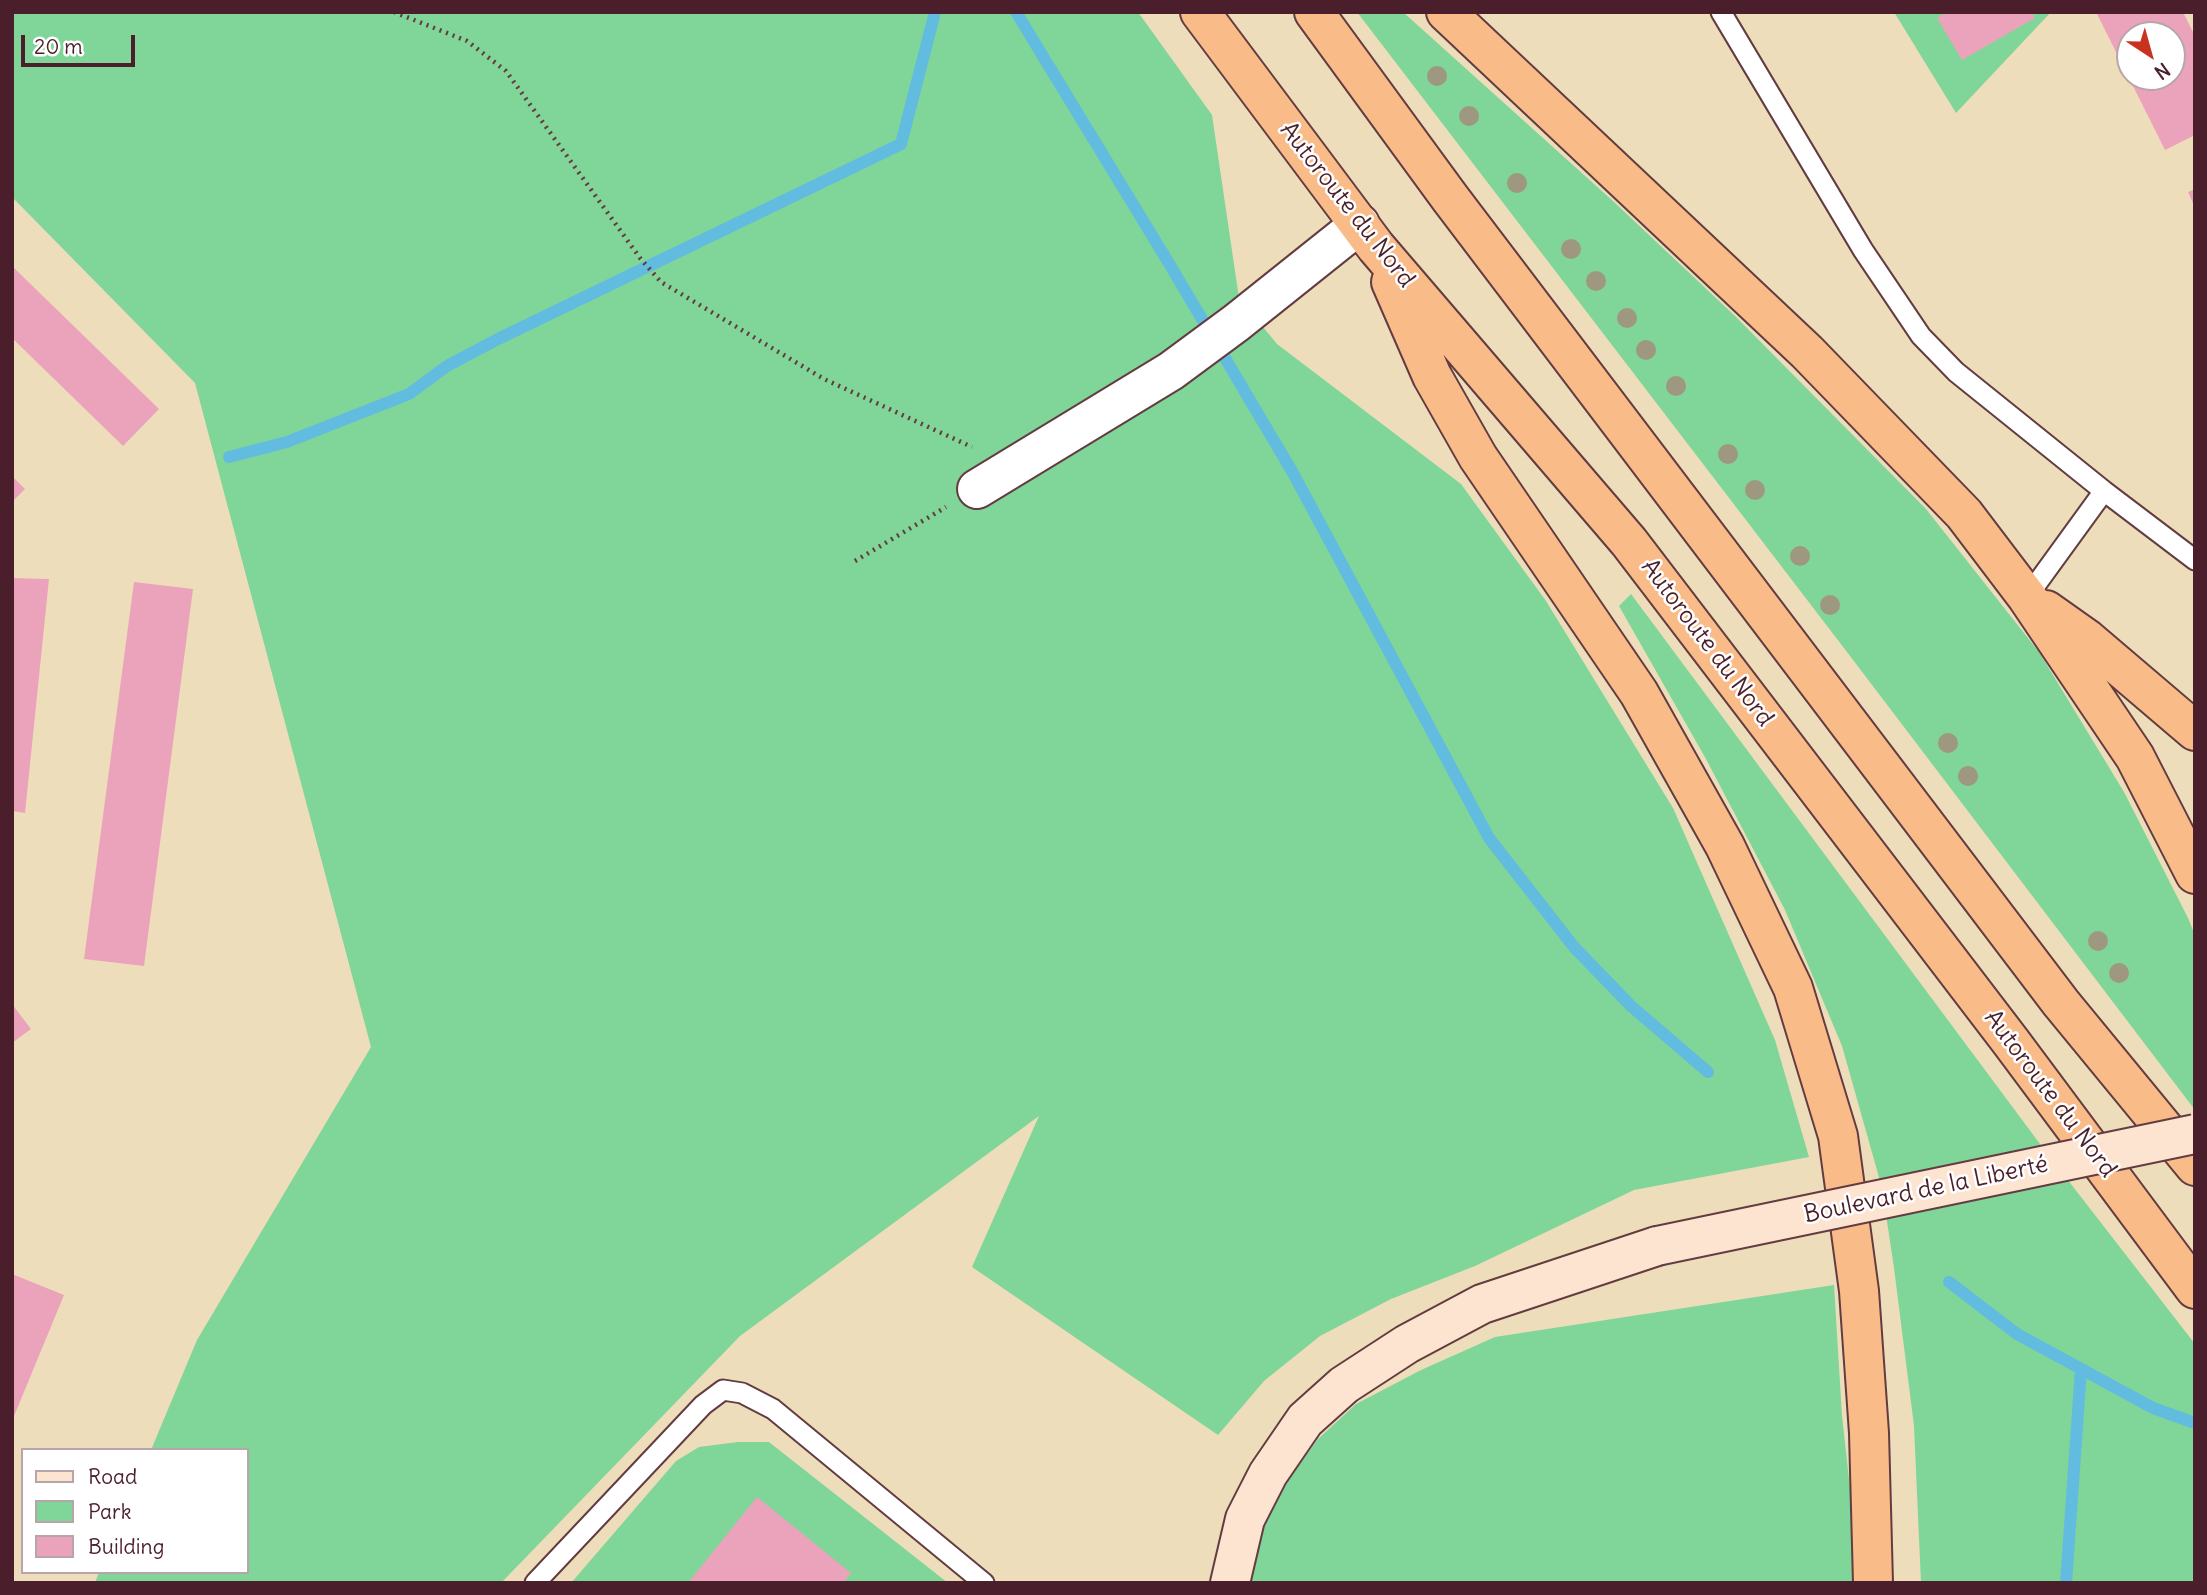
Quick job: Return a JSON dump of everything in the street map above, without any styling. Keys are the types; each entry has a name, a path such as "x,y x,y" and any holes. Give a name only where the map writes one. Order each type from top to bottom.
{"highway":[{"name":"Autoroute du Nord","path":"1200,12 1368,236 1629,542 2011,1042 2195,1289"},
{"path":"1314,12 1450,198 2061,1003 2195,1166"},
{"path":"1446,12 1807,352 1964,514 2028,597 2135,757 2195,874"},
{"path":"1368,236 1432,376 1451,411 1478,457 1639,693 1725,846 1793,988 1838,1136 1859,1292 1869,1433 1874,1583"},
{"path":"2028,597 2087,639 2195,731"}],"street":[{"path":"977,489 1171,371 1236,323 1368,236"},
{"name":"Boulevard de la Liberté","path":"1230,1583 1245,1519 1268,1474 1305,1420 1344,1385 1407,1343 1482,1304 1657,1246 2195,1134"}],"lane":[{"path":"1721,12 1863,250 1921,336 1956,372 2195,560"},
{"path":"2028,597 2104,491"},
{"path":"535,1583 703,1405 723,1390 742,1393 773,1409 984,1583"}],"path":[{"path":"394,12 467,41 506,71 640,258 661,282 824,379 1014,466"},
{"path":"856,561 977,489"}],"green space":[{"path":"12,12 1138,12 1212,115 1239,298 1277,344 1461,484 1546,601 1673,808 1775,1040 1809,1157 1634,1190 1475,1266 1391,1299 1320,1336 1264,1381 1218,1435 972,1267 1039,1116 740,1336 501,1583 95,1583 98,1574 248,1574 248,1448 152,1448 197,1340 371,1047 195,383 12,197"},
{"path":"1357,12 1403,12 1614,202 1735,316 1926,509 2039,652 2124,792 2195,935 2195,1110 1847,652"},
{"path":"1894,12 2051,12 1956,113"},
{"path":"1631,594 2043,1148 2195,1344 2195,1583 1921,1583 1914,1426 1894,1268 1882,1188 1842,1046 1785,910 1706,759 1619,606"},
{"path":"1834,1285 1842,1416 1860,1578 1858,1583 1249,1583 1264,1524 1289,1479 1318,1439 1356,1404 1421,1370 1495,1337"},
{"path":"738,1442 769,1442 948,1583 571,1583 676,1461 699,1447"}],"building":[{"path":"1947,12 2032,12 2035,18 1962,60 1937,18"},
{"path":"2096,12 2183,12 2195,36 2195,135 2165,150 2136,91 2186,91 2186,21 2116,21 2116,52"},
{"path":"2195,189 2195,208 2188,192"},
{"path":"12,266 159,409 123,446 12,338"},
{"path":"12,476 25,489 12,502"},
{"path":"12,578 49,579 25,813 12,811"},
{"path":"134,582 193,589 144,966 84,959"},
{"path":"12,1004 31,1029 12,1043"},
{"path":"12,1274 64,1295 12,1421"},
{"path":"757,1497 851,1573 843,1583 688,1583"}],"waterway":[{"path":"229,457 287,442 409,394 447,366 498,339 901,144 935,12"},
{"path":"1016,12 1293,473 1489,838 1574,947 1631,1006 1708,1072"},
{"path":"1949,1282 2017,1334 2153,1408 2195,1423"},
{"path":"2066,1583 2081,1369"}]}
